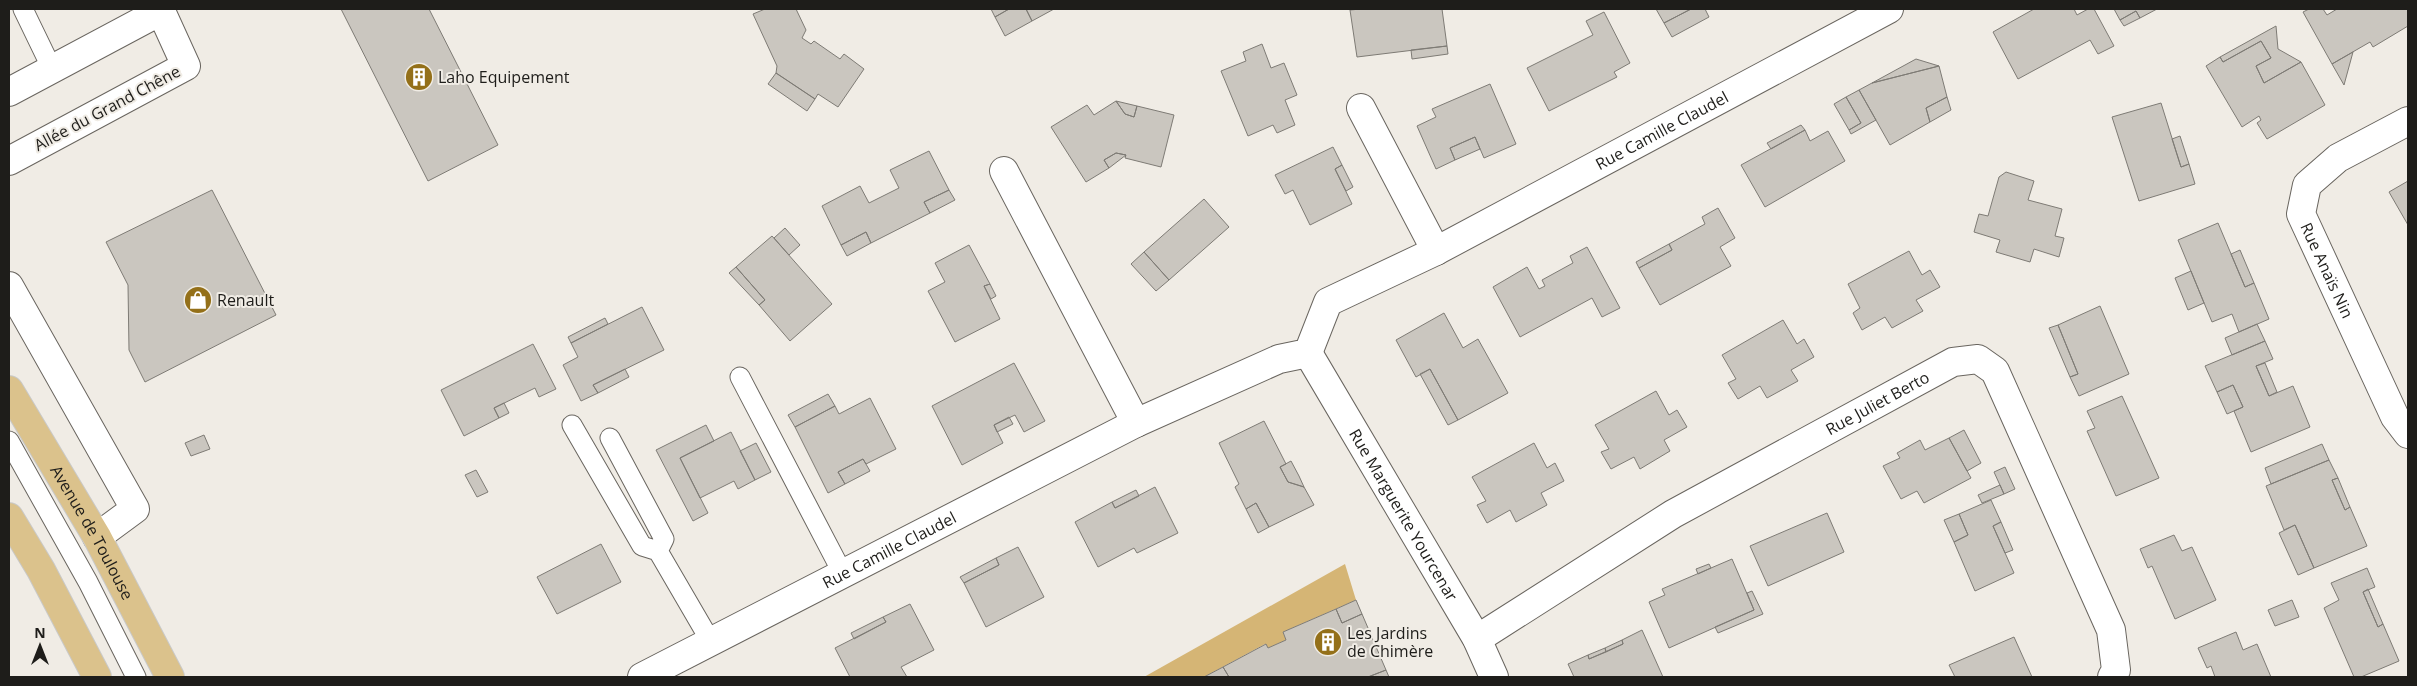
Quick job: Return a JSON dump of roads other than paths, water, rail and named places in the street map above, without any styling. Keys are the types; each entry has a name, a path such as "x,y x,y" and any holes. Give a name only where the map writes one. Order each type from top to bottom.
{"main road":[{"name":"Avenue de Toulouse","path":"9,390 98,537 170,677"},
{"path":"9,518 41,570 97,677"}],"street":[{"name":"Rue Camille Claudel","path":"642,677 1136,423 1279,359 1308,353 1328,302 1436,251 1889,9"},
{"name":"Allée du Grand Chêne","path":"9,92 160,10 186,66 9,161"},
{"path":"1361,108 1436,251"},
{"name":"Rue Anaïs Nin","path":"2408,121 2338,158 2306,185 2301,214 2395,417 2408,434"},
{"path":"1004,171 1136,423"},
{"path":"9,286 135,509 98,537"},
{"name":"Rue Marguerite Yourcenar","path":"1308,353 1477,639 1494,677"},
{"name":"Rue Juliet Berto","path":"1477,639 1673,514 1953,362 1978,359 1995,371 2111,630 2116,670 2112,677"}],"lane":[{"path":"23,9 52,69"},
{"path":"740,377 843,574"},
{"path":"572,425 642,546 658,551 711,642"},
{"path":"610,438 664,539 658,551"},
{"path":"9,441 88,582 136,677"}],"place":[{"name":"Laho Equipement","path":"419,77"},
{"name":"Renault","path":"198,300"},
{"name":"Les Jardins de Chimère","path":"1328,642"}]}
